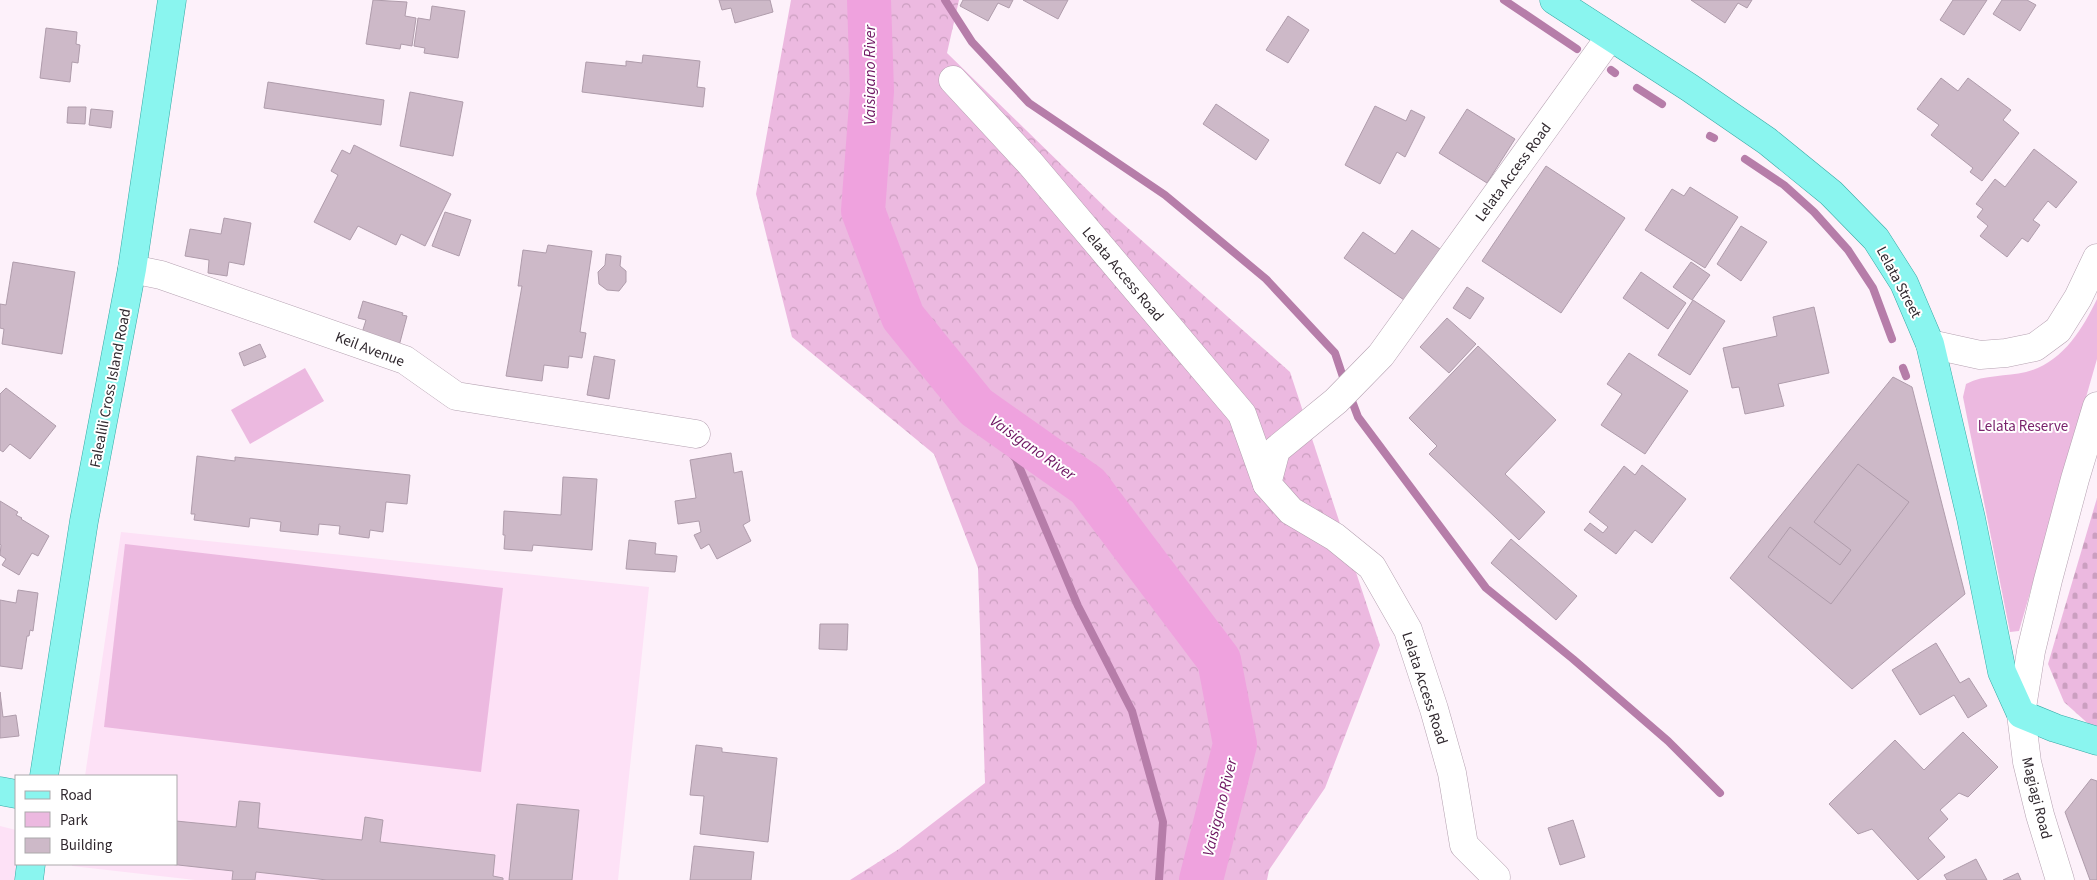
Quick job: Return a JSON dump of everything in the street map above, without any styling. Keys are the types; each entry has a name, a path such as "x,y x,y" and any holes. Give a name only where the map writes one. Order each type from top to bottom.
{"main road":[{"name":"Falealili Cross Island Road","path":"44,775 84,521 132,269 172,0"},
{"name":"Lelata Street","path":"1554,0 1698,93 1760,136 1831,193 1876,239 1904,283 1930,344 1971,518 2002,672 2020,714"},
{"path":"2020,714 2055,728 2097,741"},
{"path":"0,791 15,794"},
{"path":"29,880 31,865"}],"street":[{"name":"Lelata Access Road","path":"1267,484 1276,450 1336,401 1381,355 1610,37"},
{"name":"Lelata Access Road","path":"953,80 1036,171 1242,414 1267,484 1291,511 1335,537 1372,567 1408,630 1432,700 1452,773 1464,845 1496,877"},
{"path":"1930,344 1980,355 2006,353 2035,347 2058,330 2078,298 2097,258"},
{"name":"Keil Avenue","path":"132,269 161,275 405,360 456,396 696,434"},
{"name":"Magiagi Road","path":"2060,880 2040,815 2027,762 2020,714 2031,651 2048,580 2097,406"}],"shaded area":[{"path":"121,532 649,587 618,880 195,880 72,866 178,865 178,775 85,775"},
{"path":"0,826 15,830 15,865 23,865 20,880 0,880"}],"green space":[{"path":"791,0 959,0 947,53 1112,214 1290,372 1380,645 1325,788 1269,870 1267,880 850,880 899,849 985,783 978,568 934,454 792,337 756,194"},
{"name":"Lelata Reserve","path":"2097,299 2097,359 2019,631 2010,632 1963,397 1966,384 1988,377 2026,372 2039,368 2050,361 2069,344 2085,322"},
{"path":"305,368 324,401 250,444 231,410"},
{"path":"2097,498 2097,729 2093,728 2064,702 2048,664"},
{"path":"125,544 503,588 481,772 104,727"}],"building":[{"path":"373,0 407,2 405,16 416,18 412,46 401,44 400,49 366,44"},
{"path":"719,0 770,0 773,12 735,23 731,8 722,10"},
{"path":"963,0 1013,0 1009,8 998,3 988,21 960,6"},
{"path":"1023,0 1068,0 1058,19"},
{"path":"1691,0 1752,0 1747,8 1738,3 1725,23"},
{"path":"1953,0 1987,0 1964,35 1940,20"},
{"path":"2002,0 2027,0 2036,5 2020,31 1993,14"},
{"path":"432,6 465,11 458,58 424,53 425,48 414,46 418,18 430,20"},
{"path":"1288,16 1309,30 1288,63 1266,50"},
{"path":"46,28 77,32 76,44 80,45 78,63 72,62 70,82 40,78"},
{"path":"643,55 700,61 697,87 705,88 703,107 582,92 586,62 626,66 626,61 642,63"},
{"path":"1941,78 1958,91 1968,78 2011,110 2003,120 2019,133 1982,181 1970,172 1973,168 1931,135 1939,125 1917,109"},
{"path":"268,82 384,100 381,125 264,108"},
{"path":"410,92 463,102 453,156 400,146"},
{"path":"1216,104 1269,140 1256,160 1203,124"},
{"path":"1375,106 1406,121 1411,110 1425,117 1405,157 1397,152 1380,184 1345,165"},
{"path":"68,107 86,107 85,124 67,123"},
{"path":"91,109 113,111 111,128 89,125"},
{"path":"1467,109 1515,139 1487,183 1439,153"},
{"path":"354,145 451,194 425,246 401,234 396,245 358,226 350,240 314,222 338,175 331,171 342,150 350,154"},
{"path":"2034,149 2077,182 2056,208 2048,201 2033,220 2040,225 2028,242 2022,238 2007,257 1980,236 1988,226 1977,217 1983,209 1976,204 1995,179 2005,187"},
{"path":"1546,166 1625,218 1561,313 1482,261"},
{"path":"1690,187 1738,217 1705,268 1645,230 1672,189 1684,196"},
{"path":"445,212 471,220 459,256 432,246"},
{"path":"224,218 251,223 244,265 229,262 227,276 208,273 209,260 185,256 190,229 221,234"},
{"path":"1741,226 1767,242 1741,281 1717,264"},
{"path":"1412,230 1440,249 1404,300 1344,258 1363,232 1395,254"},
{"path":"548,245 592,251 580,332 586,333 582,358 569,356 568,368 544,365 542,381 506,376 522,286 518,286 523,250 546,253"},
{"path":"606,254 621,256 620,266 626,271 626,282 619,291 607,290 599,284 598,272 605,265"},
{"path":"13,262 75,272 62,354 2,344 4,329 0,328 0,304 6,305"},
{"path":"1691,262 1710,275 1692,300 1673,287"},
{"path":"1641,272 1686,303 1668,329 1623,298"},
{"path":"1467,287 1484,298 1470,319 1453,308"},
{"path":"1693,300 1725,321 1690,375 1658,355"},
{"path":"363,301 403,313 402,315 407,316 399,346 361,336 366,320 358,318"},
{"path":"1814,307 1829,373 1778,384 1784,406 1745,414 1739,387 1732,388 1723,348 1777,336 1773,317"},
{"path":"1447,318 1476,344 1449,373 1420,347"},
{"path":"260,344 266,357 244,366 239,353"},
{"path":"1478,346 1556,420 1505,474 1545,512 1519,540 1429,454 1437,446 1409,418"},
{"path":"1629,353 1688,391 1645,454 1601,425 1622,394 1607,384"},
{"path":"594,356 615,360 609,399 587,395"},
{"path":"1893,377 1912,387 1965,594 1852,689 1730,578"},
{"path":"6,388 56,426 30,459 10,444 3,452 0,450 0,394"},
{"path":"731,453 734,473 742,471 750,521 743,525 751,541 717,559 709,544 701,549 694,535 701,532 699,521 678,524 675,501 696,498 690,460"},
{"path":"197,456 235,461 235,457 410,475 407,504 386,502 383,532 370,530 369,538 339,534 340,526 319,524 318,535 280,531 281,522 250,518 249,527 194,520 195,514 191,514"},
{"path":"1858,464 1909,502 1831,604 1768,557 1790,527 1840,565 1851,550 1814,522"},
{"path":"1642,465 1686,499 1652,543 1635,530 1616,554 1584,530 1590,523 1603,533 1608,527 1589,512 1624,466 1635,475"},
{"path":"563,477 597,479 592,550 533,545 532,551 504,549 504,511 561,515"},
{"path":"0,501 18,512 16,515 21,519 49,536 38,556 32,553 19,575 2,565 6,559 0,555"},
{"path":"1511,539 1577,596 1556,620 1491,563"},
{"path":"629,540 656,543 655,554 677,556 675,572 626,569"},
{"path":"18,590 38,593 33,631 30,630 29,636 27,636 22,669 0,666 0,600 16,603"},
{"path":"820,624 848,624 847,650 819,649"},
{"path":"1936,643 1960,683 1969,678 1987,706 1968,718 1954,695 1920,715 1892,670"},
{"path":"0,692 3,717 16,715 19,736 0,738"},
{"path":"1963,732 1998,767 1968,797 1959,793 1940,810 1948,819 1928,838 1945,857 1918,880 1872,829 1858,834 1829,804 1895,740 1924,770"},
{"path":"696,745 722,748 722,752 777,758 768,842 700,834 704,796 690,795"},
{"path":"2091,779 2097,781 2097,880 2090,880 2065,812"},
{"path":"239,801 260,803 258,828 362,840 365,817 383,820 380,842 495,855 493,876 503,878 503,880 327,880 256,872 255,880 232,880 233,871 178,865 178,821 236,827"},
{"path":"517,804 579,810 572,880 509,880"},
{"path":"1573,820 1585,857 1560,865 1548,828"},
{"path":"694,846 754,852 751,880 690,880"},
{"path":"1976,859 1987,880 1947,880 1944,875"},
{"path":"2018,873 2021,880 2003,880"}],"waterway":[{"name":"Vaisigano River","path":"869,0 872,91 863,211 903,317 976,407 1088,486 1219,660 1235,744 1201,880"},
{"path":"945,0 972,42 1029,103 1165,195 1266,279 1335,353 1345,383"},
{"path":"1504,0 1577,49"},
{"path":"1611,70 1615,73"},
{"path":"1637,88 1662,104"},
{"path":"1710,136 1714,138"},
{"path":"1745,159 1784,185 1814,212 1848,250 1873,288 1892,339"},
{"path":"1903,368 1906,376"},
{"path":"1349,393 1358,417 1486,588 1573,659 1668,741 1720,793"},
{"path":"976,407 1016,459 1078,606 1132,711 1163,822 1159,880"}]}
